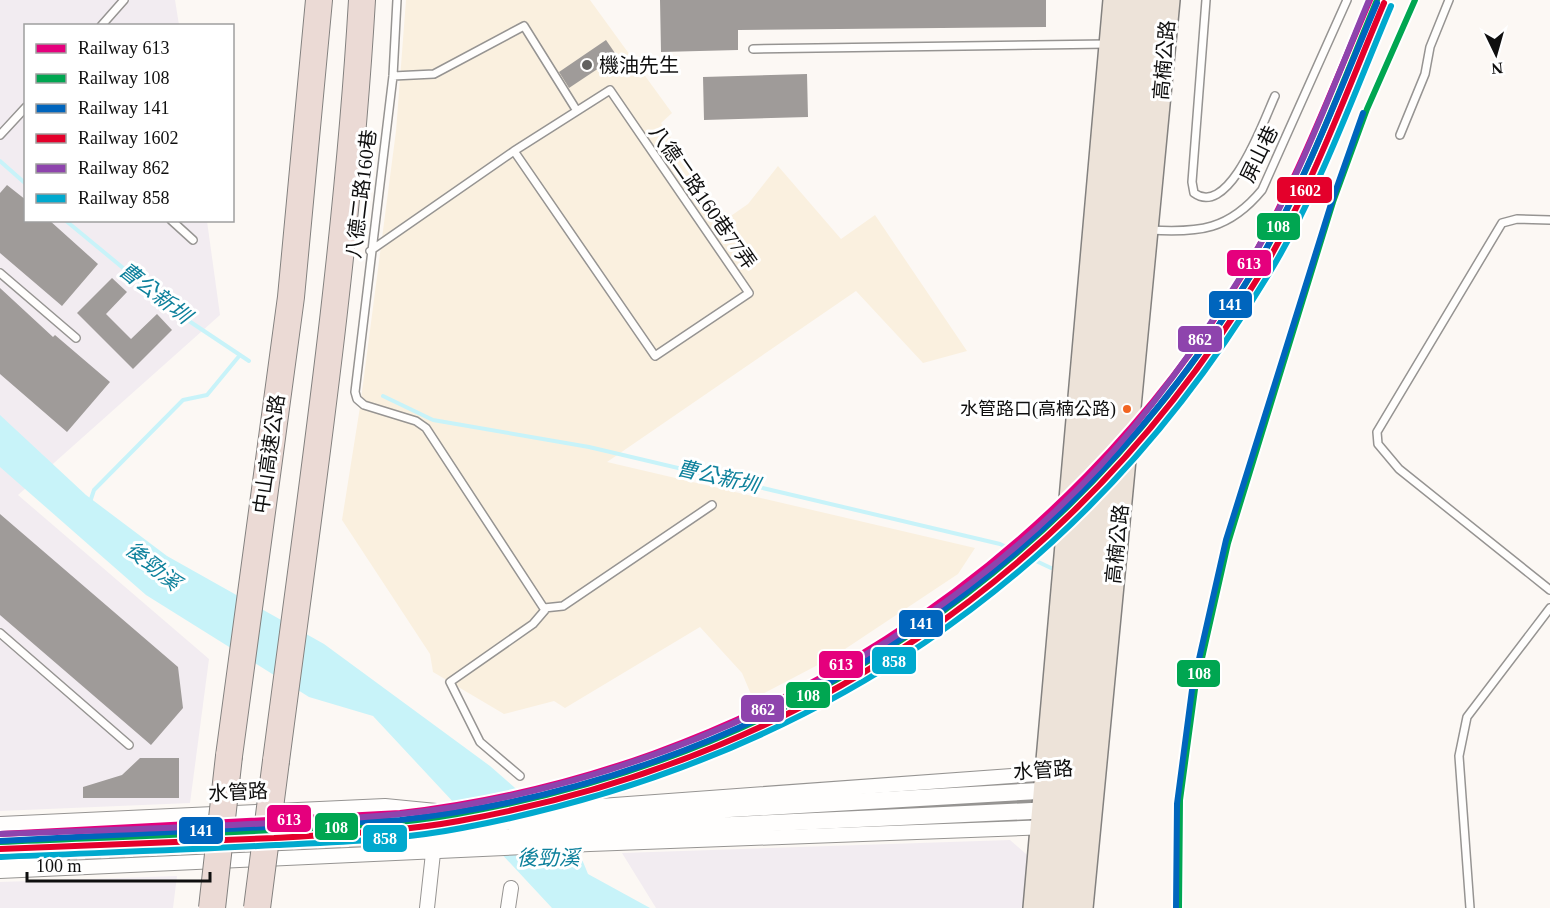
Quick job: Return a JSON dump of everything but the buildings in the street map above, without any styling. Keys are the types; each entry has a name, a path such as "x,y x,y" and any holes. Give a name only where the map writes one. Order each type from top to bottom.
{"highway":[{"name":"中山高速公路","path":"212,908 229,756 291,297 319,0"},
{"path":"257,908 337,295 356,104 362,0"}],"main road":[{"name":"高楠公路","path":"1114,0 1119,44 1122,228"},
{"name":"高楠公路","path":"1119,44 1133,0"},
{"name":"高楠公路","path":"1050,908 1065,799 1122,228 1152,0"},
{"name":"高楠公路","path":"1066,908 1065,799 1122,228 1169,0"},
{"name":"高楠公路","path":"1034,908 1065,799"},
{"name":"高楠公路","path":"1065,799 1082,908"}],"street":[{"name":"水管路","path":"0,824 385,806 481,831 1065,799"},
{"path":"0,871 433,838 481,831 1065,799"},
{"path":"387,835 433,838 481,831"},
{"path":"0,838 59,837"},
{"path":"428,908 433,838"},
{"path":"0,857 61,855"},
{"path":"508,908 512,888"}],"lane":[{"path":"102,24 124,0"},
{"name":"八德二路160巷","path":"398,0 393,76 370,251 355,392 357,399 364,405 416,421 426,428 544,608"},
{"path":"1206,0 1192,182 1194,193 1203,196 1217,194 1238,174 1275,96"},
{"name":"屏山巷","path":"1122,228 1201,230 1229,220 1253,200 1262,190 1347,0"},
{"path":"1400,135 1425,74 1430,47 1449,0"},
{"path":"393,76 434,74 524,27 577,111"},
{"path":"753,49 1119,44"},
{"name":"八德二路160巷77弄","path":"370,251 514,152 610,90 749,293 655,356 514,152"},
{"path":"0,135 24,109"},
{"path":"1550,220 1516,219 1502,223 1377,432 1378,444 1399,469 1550,590"},
{"path":"173,222 193,240"},
{"path":"0,273 76,338"},
{"path":"520,777 480,742 450,682 533,624 545,610 544,608 563,606 712,505"},
{"path":"1470,908 1459,756 1461,734 1467,717 1550,608"},
{"path":"0,633 129,745"}],"shaded area":[{"path":"0,0 175,0 179,24 24,24 24,222 207,222 220,315 18,495 209,659 190,803 0,811"},
{"path":"406,0 590,0 672,113 661,123 725,220 748,204 778,166 841,239 875,215 967,351 923,363 856,291 607,462 975,548 958,574 833,657 753,699 742,673 700,627 565,708 554,701 504,714 433,672 430,654 342,520 360,407 396,131"},
{"path":"1010,840 1033,860 1027,908 656,908 622,853"},
{"path":"177,876 173,908 0,908 0,882"}],"water":[{"name":"後勁溪","path":"0,415 86,495 167,556 324,644 490,766 574,840 588,874 650,908 552,908 373,716 309,697 146,595 0,467"}],"waterway":[{"name":"曹公新圳","path":"0,161 24,182"},
{"name":"曹公新圳","path":"67,222 180,315 249,361"},
{"path":"90,502 94,490 183,400 207,395 240,355"},
{"name":"曹公新圳","path":"383,396 433,420 589,447 1000,544 1051,568"}],"tunnel":[{"path":"59,837 386,829"},
{"path":"61,855 388,841"}],"rail line":[{"name":"862","path":"0,834 340,819 454,807 544,788 633,762 720,729 804,689 885,643 962,590 1034,531 1100,466 1159,396 1212,321 1264,238 1297,172 1369,0"},
{"name":"613","path":"0,834 400,813 529,790 654,753 773,703 886,639 991,563 1087,475 1172,377 1246,269 1264,237 1312,136 1370,0"},
{"name":"108","path":"0,842 388,823 457,814 581,786 699,745 811,694 915,631 1012,557 1101,473 1181,378 1253,272 1289,206 1377,0"},
{"name":"108","path":"1179,908 1180,800 1195,689 1228,543 1333,202 1367,109 1415,0"},
{"name":"141","path":"0,841 400,820 531,798 657,761 777,710 890,646 995,570 1091,482 1177,382 1252,273 1288,208 1377,3"},
{"name":"1602","path":"0,849 274,838 390,830 459,821 584,792 703,752 815,700 919,637 1017,563 1106,478 1187,382 1278,244 1311,177 1384,3"},
{"name":"858","path":"1,857 346,841 393,838 462,828 588,798 707,757 819,706 924,643 1021,569 1111,484 1192,388 1265,280 1302,214 1391,6"},
{"name":"141","path":"1176,908 1177,804 1192,690 1226,540 1332,201 1363,113"}],"place":[{"name":"機油先生","path":"587,65"},
{"name":"水管路口(高楠公路)","path":"1127,409"}]}
